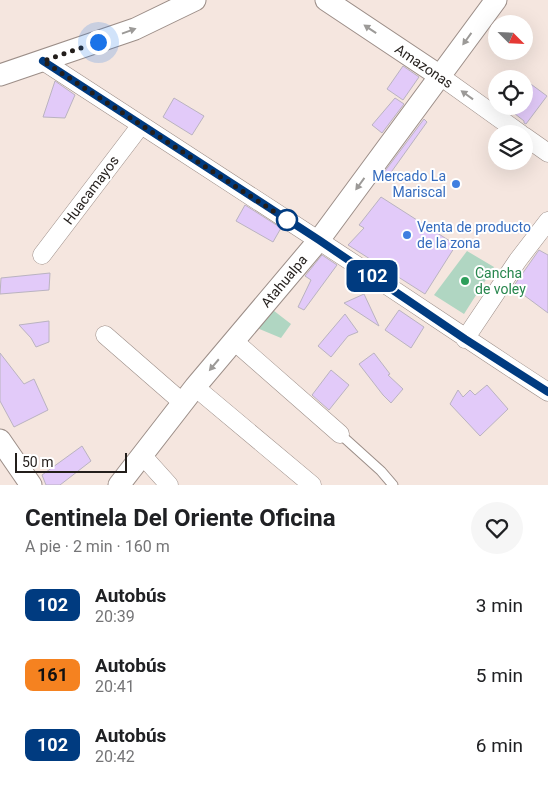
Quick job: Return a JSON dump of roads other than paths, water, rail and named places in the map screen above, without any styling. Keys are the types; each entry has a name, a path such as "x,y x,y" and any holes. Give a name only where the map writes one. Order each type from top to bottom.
{"street":[{"path":"0,75 135,29 194,0"},
{"name":"Amazonas","path":"326,0 440,76 508,125"},
{"name":"Atahualpa","path":"119,485 189,395 319,240 496,0"},
{"path":"43,61 319,240 465,339 548,392"},
{"name":"Huacamayos","path":"42,255 141,125"},
{"name":"Amazonas","path":"533,143 548,153"},
{"path":"465,339 518,260 548,221"},
{"path":"105,335 312,485"},
{"path":"234,341 340,434"},
{"path":"0,440 30,485"},
{"path":"142,455 169,485"}],"lane":[{"path":"340,434 381,470 393,485"}],"place":[{"name":"Mercado La Mariscal","path":"456,184"},
{"name":"Venta de producto de la zona","path":"407,235"},
{"name":"Cancha de voley","path":"465,281"}]}
